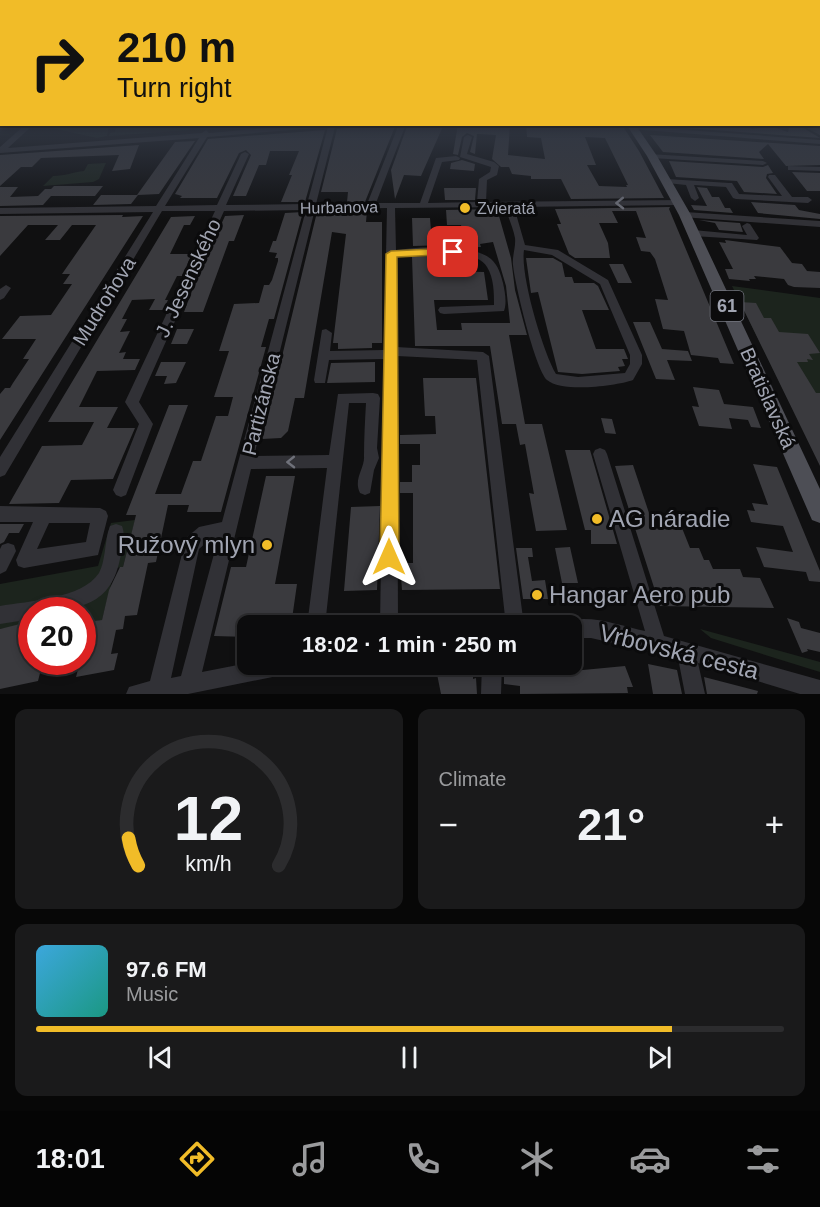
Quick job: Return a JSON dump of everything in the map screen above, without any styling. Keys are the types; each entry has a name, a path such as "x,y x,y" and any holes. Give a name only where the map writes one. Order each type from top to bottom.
{"main road":[{"name":"Bratislavská","path":"652,156 682,209 815,493 820,513"}],"street":[{"name":"Mudroňova","path":"0,470 193,154"},
{"name":"J. Jesenského","path":"121,490 146,424 132,402 245,154"},
{"name":"Partizánska","path":"189,684 324,154"},
{"path":"370,207 392,154"},
{"path":"463,154 495,166 494,173 483,179 481,205"},
{"path":"652,156 763,163"},
{"path":"423,206 439,160 456,158"},
{"path":"429,167 423,181 430,182"},
{"path":"791,168 820,169"},
{"path":"772,177 789,199"},
{"path":"667,181 729,185 736,196 808,200"},
{"path":"689,183 696,198"},
{"path":"709,184 716,196"},
{"path":"509,204 521,247 518,262 533,320 537,346 548,374 554,379 565,381 617,380 629,377 636,364 636,355 604,282 555,252 521,247"},
{"name":"Hurbanova","path":"0,211 509,204 682,209 820,224"},
{"path":"389,615 391,206"},
{"path":"693,233 754,238 747,226"},
{"path":"391,254 453,252 478,254 490,263 495,274 500,308 444,310"},
{"path":"320,380 326,333"},
{"path":"323,356 392,352 483,356 514,615"},
{"path":"317,615 343,398 373,398 370,448 372,458 367,470 366,488"},
{"path":"600,454 657,644"},
{"path":"246,463 336,461"},
{"path":"0,514 100,516 92,549 24,560 44,515"},
{"path":"158,690 192,544 205,533 229,529"},
{"path":"0,615 74,600 93,591 107,576 116,531"},
{"name":"Vrbovská cesta","path":"582,629 686,650 820,690"},
{"path":"686,650 695,694"},
{"path":"136,694 237,675"},
{"path":"491,694 492,675"}],"shaded area":[{"path":"106,163 99,179 93,182 43,186 53,176 84,171 88,164"},
{"path":"732,286 820,298 820,464"},
{"path":"135,520 123,567 115,568 102,620 96,621 96,597 18,597 18,626 0,629 0,584 98,566 111,523"},
{"path":"700,629 820,662 820,672 711,638"}],"building":[{"path":"135,154 130,169 112,171 119,155 41,158 32,167 21,167 0,186 0,155"},
{"path":"166,154 186,154 159,194 138,195 131,204 93,205 101,195 137,195"},
{"path":"199,154 238,154 217,198 180,198 182,196 175,194"},
{"path":"269,154 266,165 259,165 246,196 233,196 251,155"},
{"path":"298,154 318,154 305,202 281,202 292,175 289,175"},
{"path":"331,154 384,154 365,202 347,202 348,192 321,192"},
{"path":"397,154 431,154 421,176 404,175 395,199 391,170"},
{"path":"493,154 545,159 544,154 592,154 596,165 587,165 599,186 627,187 613,154 641,154 664,198 571,199 561,179 531,179 531,176 512,174 509,167 501,167 492,159"},
{"path":"697,154 761,154 764,159"},
{"path":"776,154 820,154 820,165 786,166"},
{"path":"462,160 475,164 474,171 450,169 451,163"},
{"path":"669,161 763,167 768,165 773,173 767,174 766,178 777,194 744,192 737,181 676,177"},
{"path":"792,172 820,173 820,191 807,191"},
{"path":"54,186 103,186 95,196 51,196 43,205 0,206 0,187 18,187 10,197 38,196 45,189 51,189"},
{"path":"697,187 707,188 712,197 719,197 725,208 730,208 733,213 694,210 691,205 707,206"},
{"path":"444,188 476,188 475,200 445,200"},
{"path":"751,202 795,205 799,210 820,214 820,219 758,213"},
{"path":"670,207 734,364 720,363 718,358 691,355 684,331 663,329 655,299 668,300 655,259 650,252 641,251 636,237 646,238 636,211 612,211 618,223 599,223 608,243 610,258 575,258 569,254 557,224 561,224 555,209"},
{"path":"497,209 511,258 515,290 527,335 509,335 525,424 542,424 567,530 536,531 529,493 534,494 525,444 520,445 516,424 502,424 490,346 415,346 412,257 448,255 450,271 484,272 488,300 434,300 437,330 462,330 461,323 510,323 506,286 493,242 480,244 481,247 466,247 461,225 447,225 446,210"},
{"path":"367,211 366,222 382,222 382,343 372,343 372,348 338,349 338,343 333,343 346,234 332,232 304,398 295,398 288,431 281,438 262,439 317,212"},
{"path":"303,212 274,319 269,319 261,347 266,347 221,512 187,512 189,505 168,505 156,562 148,563 137,615 125,616 123,629 116,630 111,654 118,653 114,670 96,673 96,621 102,620 109,590 120,567 123,567 136,515 126,515 169,405 188,405 155,494 181,494 193,461 201,461 216,416 228,416 233,397 214,397 229,351 219,351 234,304 259,303 264,285 269,285 272,280 278,258 275,258 277,253 269,252 273,241 276,241 285,213"},
{"path":"123,215 122,217 143,216 0,440 0,394 5,388 10,388 29,359 23,359 36,339 2,339 20,316 51,315 72,284 63,284 70,274 62,274 96,225 72,225 60,240 45,240 58,225 28,225 0,256 0,216"},
{"path":"244,215 234,241 229,241 203,312 184,312 225,216"},
{"path":"195,216 190,225 184,225 170,254 192,254 182,276 177,276 165,300 168,300 163,310 149,310 155,299 132,300 122,319 127,319 120,332 130,331 119,353 126,352 123,359 140,359 135,370 97,371 79,407 118,407 107,428 135,428 113,479 71,480 59,503 9,504 42,446 82,445 94,422 48,422 171,217"},
{"path":"412,218 430,218 432,243 447,245 413,246"},
{"path":"699,220 740,223 743,232 719,230 715,223"},
{"path":"725,240 780,247 792,263 802,264 807,271 820,272 820,288 794,287 788,285 784,279 754,276 756,279 749,279 750,281 729,279 725,269 733,269 719,242 726,243"},
{"path":"526,258 553,258 562,263 565,277 572,277 574,283 594,283 598,286 609,310 582,310 596,349 624,349 628,359 622,359 625,366 618,367 620,371 582,374 558,372 538,292 531,293"},
{"path":"609,264 623,264 632,283 618,283"},
{"path":"740,302 756,303 764,318 771,318 779,332 808,334 820,353 809,354 813,360 807,359 808,362 797,362 816,393 820,393 820,466"},
{"path":"633,322 650,322 662,349 688,351 692,361 667,360 675,380 656,379"},
{"path":"177,329 194,329 187,344 171,344"},
{"path":"161,362 186,362 176,383 164,384 167,376 155,376"},
{"path":"375,362 375,382 327,383 331,363"},
{"path":"423,378 476,378 500,589 402,590 400,563 413,563 413,493 400,493 400,482 412,482 412,465 420,465 420,444 400,444 400,435 436,434 435,416 425,416"},
{"path":"693,387 719,390 724,404 753,407 761,428 751,427 748,420 729,418 732,429 699,426 692,406 699,407"},
{"path":"601,418 612,419 616,434 605,433"},
{"path":"565,450 590,450 617,544 591,544 591,530 585,530"},
{"path":"753,464 777,467 820,571 820,582 809,581 806,572 764,567 756,547 793,552 783,526 751,522 747,510 755,511 752,503 768,505"},
{"path":"633,465 652,522 680,523 690,548 699,548 704,560 709,560 713,569 740,569 743,577 760,578 774,608 660,606 615,466"},
{"name":"Ružový mlyn","path":"266,476 295,476 275,584 297,584 293,615 237,615 237,637 214,636 231,567 246,567"},
{"path":"380,506 377,590 344,591 351,507"},
{"path":"0,524 24,524 19,533 9,533 4,542 0,544"},
{"path":"570,547 578,583 562,583 555,548"},
{"path":"516,548 532,548 533,557 528,557 532,581 545,580 548,599 523,599"},
{"path":"787,618 799,622 801,628 820,633 820,652 807,649 808,651 802,653"},
{"path":"18,624 18,675 40,675 38,681 0,689 0,629"},
{"path":"648,664 677,670 682,694 653,694"},
{"path":"625,666 633,687 627,687 628,693 520,694 520,686 504,684 504,675 582,675 582,670"},
{"path":"437,675 473,675 473,679 476,678 477,694 441,694"},
{"path":"704,677 758,691 757,694 707,694"}],"place":[{"name":"Zvieratá","path":"465,208"},
{"name":"AG náradie","path":"597,519"},
{"name":"Ružový mlyn","path":"267,545"},
{"name":"Hangar Aero pub","path":"537,595"}],"route":[{"path":"389,557 391,254 453,252"}]}
